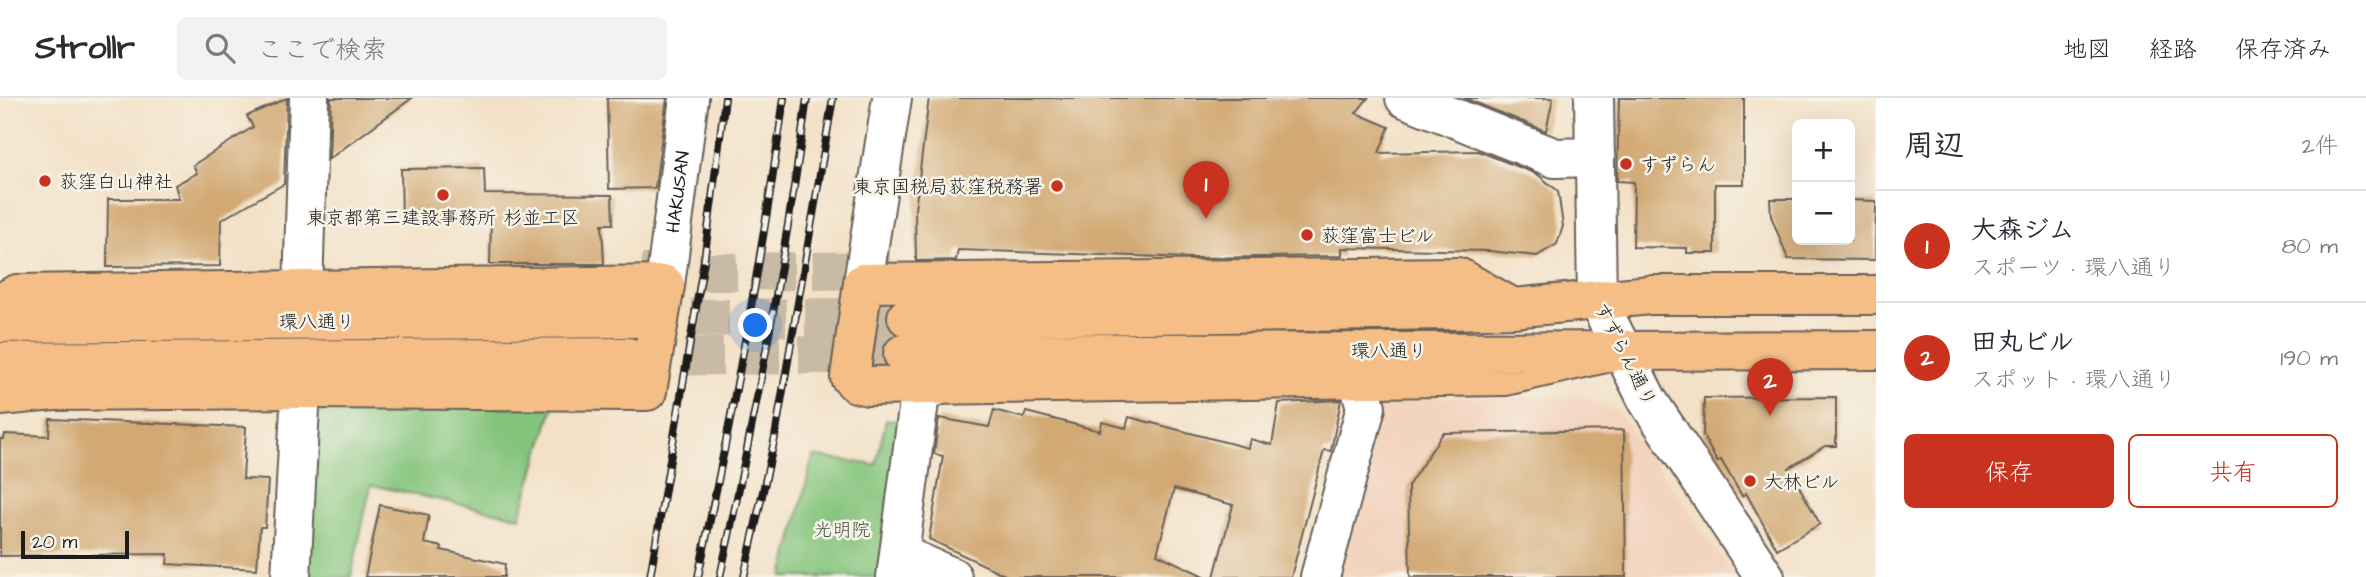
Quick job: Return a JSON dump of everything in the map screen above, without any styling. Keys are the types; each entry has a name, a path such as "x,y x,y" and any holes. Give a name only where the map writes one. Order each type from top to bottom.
{"main road":[{"path":"1513,309 1458,277 863,284 850,377 856,383 868,386 1505,376 1623,349"},
{"path":"0,303 17,294 664,285 647,391 54,391 0,397"},
{"name":"環八通り","path":"907,317 1513,309 1651,295 1876,295"},
{"name":"環八通り","path":"0,323 634,318"},
{"name":"環八通り","path":"903,354 1876,350"},
{"name":"環八通り","path":"0,362 628,357"}],"street":[{"path":"303,290 310,98"},
{"name":"HAKUSAN","path":"664,285 690,98"},
{"path":"863,284 892,98"},
{"path":"1405,98 1555,158 1595,158"},
{"name":"すずらん通り","path":"1594,98 1597,300 1656,412 1765,577"},
{"path":"1320,577 1366,407 1358,379"},
{"path":"942,384 920,394 898,565 953,577"},
{"path":"291,577 302,389"}],"shaded area":[{"path":"1586,396 1619,412 1735,577 1330,577 1379,398"}],"green space":[{"path":"316,407 553,407 520,517 371,485 351,577 303,577"},
{"name":"光明院","path":"886,420 904,421 881,577 783,577 813,456 876,465"}],"building":[{"path":"287,98 284,184 221,220 220,266 107,267 108,199 179,199 175,185 197,173 193,165 253,127 247,116"},
{"path":"331,98 412,98 329,159"},
{"path":"607,98 667,98 655,188 609,189"},
{"path":"929,98 1368,98 1356,113 1389,127 1379,153 1478,151 1537,174 1558,191 1563,226 1557,244 1537,256 1489,251 1342,248 1342,256 1192,258 958,250 956,260 916,261 915,210"},
{"path":"1464,98 1553,98 1546,131"},
{"path":"1619,98 1744,98 1744,184 1715,184 1715,253 1687,253 1687,248 1633,247 1634,182 1617,181"},
{"path":"484,168 485,194 612,195 613,224 602,224 604,264 490,264 491,221 402,223 401,169"},
{"path":"1770,199 1792,199 1792,245 1855,245 1855,200 1876,201 1875,260 1788,259 1771,216"},
{"path":"1836,397 1836,446 1825,446 1789,468 1820,524 1777,549 1746,493 1742,496 1721,460 1717,462 1703,435 1704,398"},
{"path":"1341,400 1331,451 1324,450 1291,577 1214,577 1233,505 1174,489 1157,554 1206,577 1009,577 929,539 943,456 934,454 939,418 989,427 994,410 1024,418 1026,412 1100,431 1102,422 1126,428 1129,417 1248,448 1250,439 1272,445 1279,403"},
{"path":"50,419 246,427 243,479 268,480 265,527 260,527 257,569 167,564 168,554 0,556 0,439 4,439 5,434 49,436"},
{"path":"1624,430 1626,577 1410,577 1408,486 1443,433"},
{"path":"380,505 429,515 424,543 442,547 441,550 505,564 504,577 365,577"}],"tunnel":[{"path":"642,273 890,270"},
{"path":"634,318 907,317"},
{"path":"628,357 903,354"}],"railway":[{"path":"650,577 704,261 725,98"},
{"path":"698,577 746,338 784,98"},
{"path":"720,577 768,338 807,98"},
{"path":"744,577 775,437 833,98"}],"place":[{"name":"すずらん","path":"1626,164"},
{"name":"荻窪白山神社","path":"45,181"},
{"name":"東京国税局荻窪税務署","path":"1057,186"},
{"name":"東京都第三建設事務所 杉並工区","path":"443,195"},
{"name":"大森ジム","path":"1206,219"},
{"name":"荻窪富士ビル","path":"1307,235"},
{"name":"田丸ビル","path":"1770,416"},
{"name":"大林ビル","path":"1750,481"}]}
